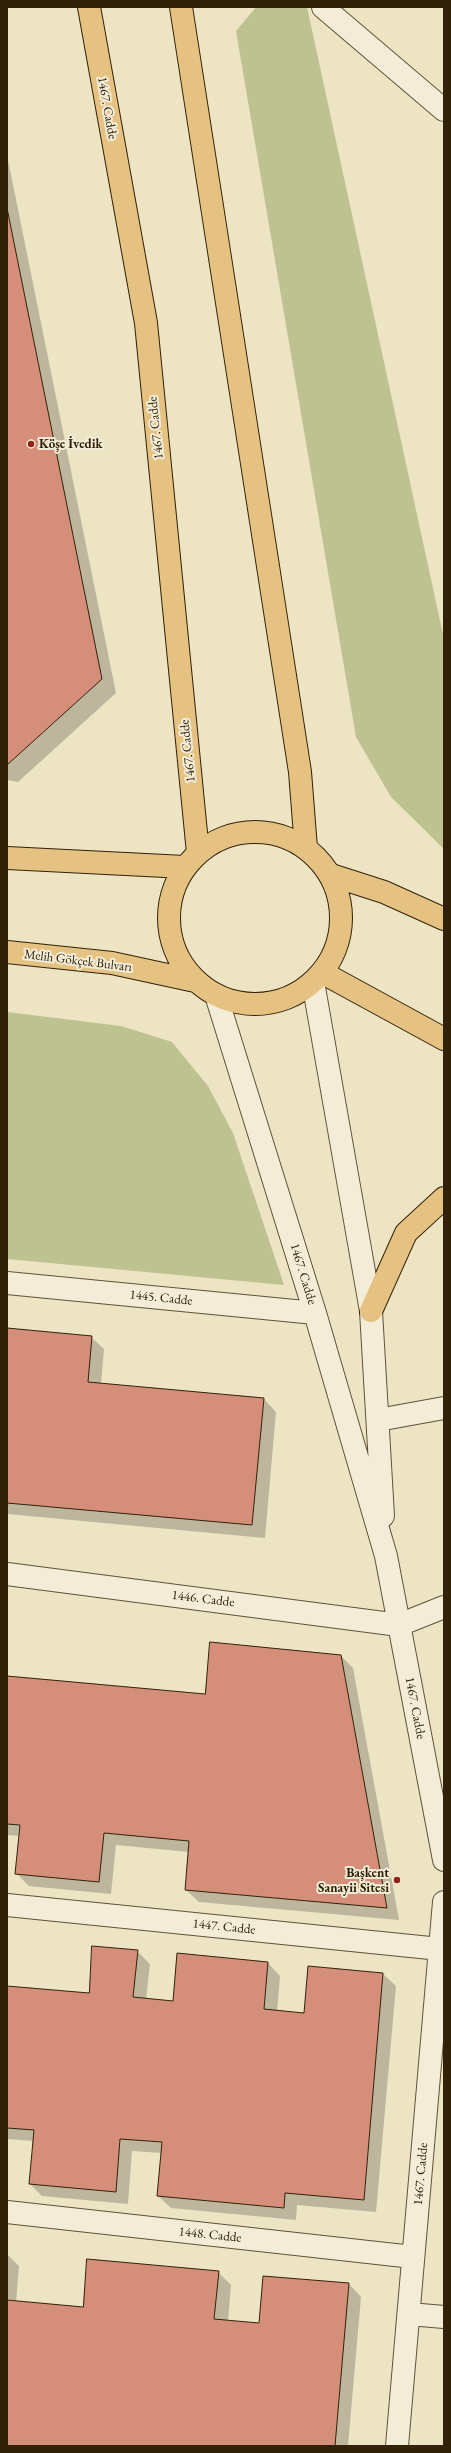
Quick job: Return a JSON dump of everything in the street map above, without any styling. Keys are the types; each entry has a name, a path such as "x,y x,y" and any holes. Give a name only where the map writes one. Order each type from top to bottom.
{"main road":[{"name":"1467. Cadde","path":"89,7 146,323 192,860"},
{"path":"181,7 300,772 306,848"},
{"path":"263,832 286,837 306,848 320,860 331,875 340,900 342,925 336,951 318,978 297,994 277,1002 257,1005 236,1002 216,995 195,981 184,967 175,951 169,916 176,882 192,860 217,840 239,833 263,832"},
{"path":"7,858 192,860"},
{"path":"331,875 384,892 444,918"},
{"name":"Melih Gökçek Bulvarı","path":"7,952 112,962 195,981"},
{"path":"318,978 444,1039"},
{"path":"371,1311 406,1233 444,1198"}],"street":[{"path":"323,7 444,110"},
{"name":"1467. Cadde","path":"318,978 371,1311 386,1556"},
{"name":"1467. Cadde","path":"216,995 315,1314 386,1556 444,1860"},
{"name":"1445. Cadde","path":"7,1283 315,1314"},
{"path":"378,1420 444,1408"},
{"name":"1446. Cadde","path":"7,1574 399,1625"},
{"path":"399,1625 444,1607"},
{"name":"1467. Cadde","path":"397,2446 413,2257 439,2030 440,1949 444,1902"},
{"name":"1447. Cadde","path":"7,1905 440,1949"},
{"name":"1448. Cadde","path":"7,2212 413,2257"},
{"path":"409,2314 444,2317"}],"green space":[{"path":"256,7 307,7 444,639 444,849 391,797 356,737 236,31"},
{"path":"7,1012 121,1026 172,1042 208,1086 233,1133 284,1285 7,1259"}],"building":[{"name":"Köşe İvedik","path":"7,208 102,679 7,765"},
{"path":"7,1328 92,1336 88,1382 264,1398 252,1525 7,1503"},
{"path":"210,1642 341,1655 387,1908 185,1890 189,1841 104,1833 99,1882 15,1874 20,1825 7,1824 7,1676 205,1694"},
{"path":"92,1946 138,1950 133,1997 173,2001 177,1953 268,1962 264,2009 304,2013 308,1966 383,1973 364,2200 285,2193 284,2208 157,2196 162,2142 120,2139 116,2192 29,2184 34,2130 7,2128 7,1986 89,1993"},
{"path":"87,2259 219,2271 214,2319 259,2323 263,2276 349,2283 335,2446 7,2446 7,2300 83,2307"}],"place":[{"name":"Köşe İvedik","path":"31,444"},
{"name":"Başkent Sanayii Sitesi","path":"397,1880"}]}
